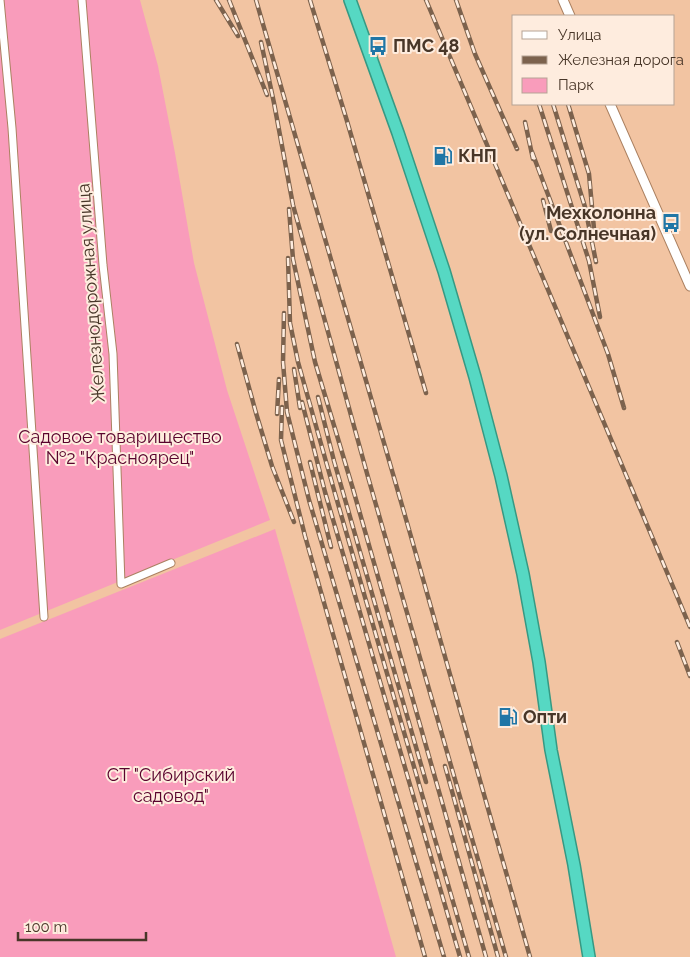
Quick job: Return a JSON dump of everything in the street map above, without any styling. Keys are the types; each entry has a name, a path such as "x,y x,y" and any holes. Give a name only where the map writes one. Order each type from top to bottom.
{"highway":[{"path":"350,0 395,123 444,271 501,476 527,594 539,662 551,750 574,865 589,957"}],"street":[{"path":"0,0 12,128 44,617"},
{"name":"Железнодорожная улица","path":"82,0 103,265 113,354 120,584 171,563"},
{"path":"563,0 570,15"},
{"path":"610,105 690,286"}],"green space":[{"name":"Садовое товарищество №2 \"Красноярец\"","path":"0,0 140,0 158,66 194,263 227,390 270,520 0,630"},
{"name":"СТ \"Сибирский садовод\"","path":"275,529 396,957 0,957 0,639"}],"railway":[{"path":"216,0 238,36"},
{"path":"229,0 267,95"},
{"path":"256,0 530,957"},
{"path":"310,0 426,393"},
{"path":"426,0 690,627"},
{"path":"456,0 475,54 517,149"},
{"path":"261,42 293,205 368,477 506,957"},
{"path":"539,105 589,261 600,317"},
{"path":"553,105 585,207 596,262"},
{"path":"568,105 589,174 594,229"},
{"path":"525,122 533,159"},
{"path":"532,152 608,354 624,408"},
{"path":"543,200 551,231"},
{"path":"289,209 293,259 315,362 486,957"},
{"path":"288,258 290,323 298,362 469,957"},
{"path":"284,313 283,362 287,412 309,500 444,957"},
{"path":"237,344 272,466 294,522"},
{"path":"294,369 300,408"},
{"path":"277,414 279,379"},
{"path":"318,397 334,461 426,782"},
{"path":"302,402 325,492 460,957"},
{"path":"282,407 281,440 305,536 425,957"},
{"path":"310,462 331,547"},
{"path":"677,642 690,676"},
{"path":"445,766 498,957"}],"place":[{"name":"ПМС 48","path":"378,46"},
{"name":"КНП","path":"443,156"},
{"name":"Мехколонна (ул. Солнечная)","path":"671,223"},
{"name":"Опти","path":"508,717"}]}
